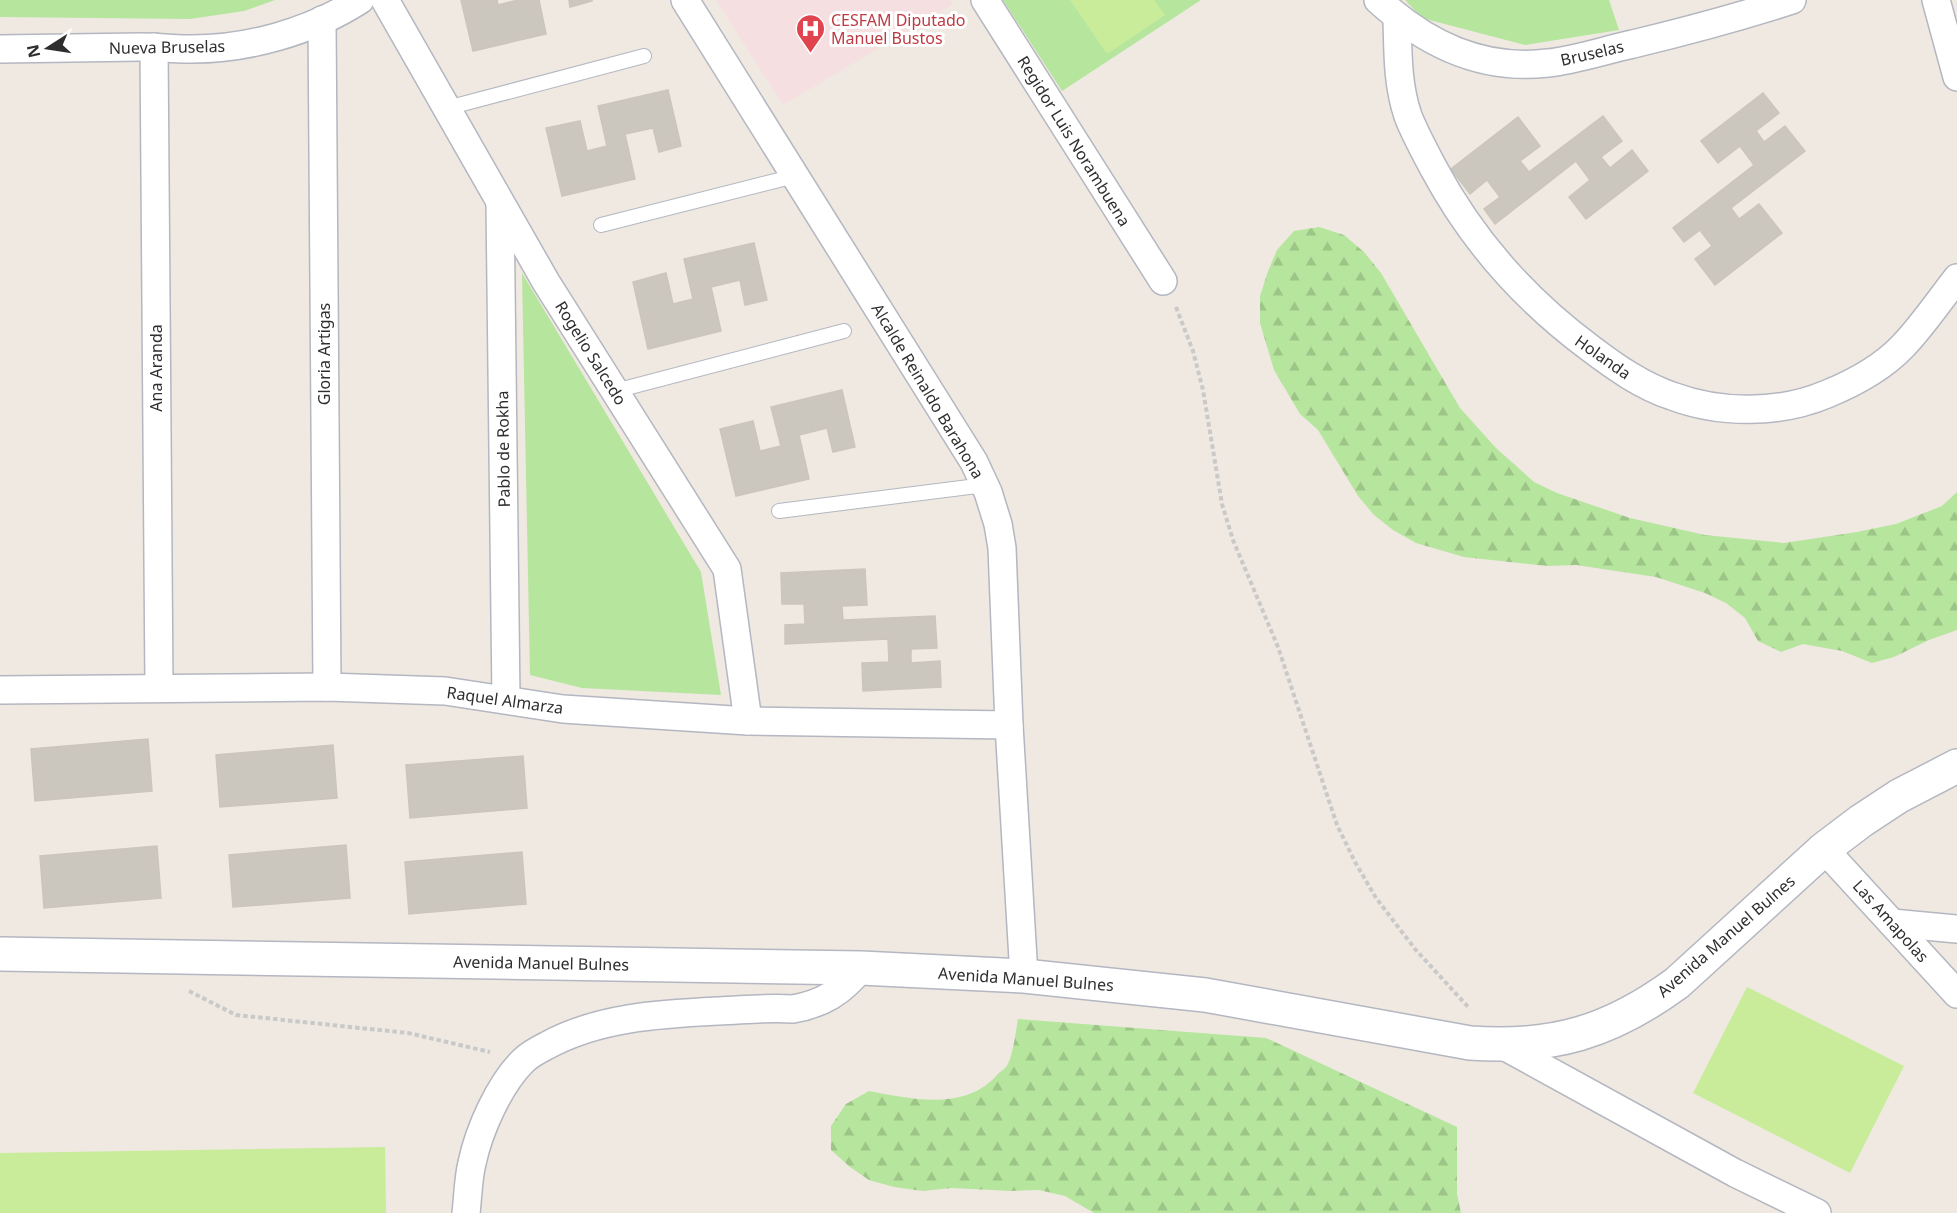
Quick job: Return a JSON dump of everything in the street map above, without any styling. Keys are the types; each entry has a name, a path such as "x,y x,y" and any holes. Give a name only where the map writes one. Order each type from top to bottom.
{"street":[{"name":"Nueva Bruselas","path":"0,49 222,47 278,36 322,20 360,0"},
{"name":"Rogelio Salcedo","path":"385,0 546,282 727,569 748,721"},
{"name":"Alcalde Reinaldo Barahona","path":"685,0 974,462 985,484 998,524 1002,548 1009,725 1024,976"},
{"name":"Regidor Luis Norambuena","path":"985,0 1163,281"},
{"name":"Bruselas","path":"1387,9 1433,42 1453,51 1473,58 1521,64 1549,63 1586,55 1722,22 1792,0"},
{"path":"1936,0 1957,77"},
{"name":"Holanda","path":"1387,9 1399,80 1408,116 1444,189 1467,226 1529,299 1565,330 1642,384 1673,397 1702,405 1733,409 1795,404 1825,395 1862,377 1903,346 1957,279"},
{"name":"Gloria Artigas","path":"322,20 327,687"},
{"name":"Ana Aranda","path":"154,47 159,688"},
{"name":"Pablo de Rokha","path":"500,199 506,699"},
{"name":"Raquel Almarza","path":"0,690 327,687 445,691 563,709 748,721 1009,725"},
{"name":"Avenida Manuel Bulnes","path":"0,954 861,969 1024,976 1205,995 1470,1043 1502,1046 1533,1044 1585,1033 1624,1018 1652,1002 1677,983 1824,849 1899,796 1957,766"},
{"name":"Las Amapolas","path":"1824,849 1957,994"},
{"path":"1892,923 1957,929"},
{"path":"466,1213 472,1164 481,1134 498,1098 523,1060 560,1038 608,1022 676,1013 793,1009 808,1006 837,993 861,969"},
{"path":"1502,1046 1735,1173 1816,1213"}],"lane":[{"path":"447,108 644,56"},
{"path":"601,225 795,176"},
{"path":"615,391 844,331"},
{"path":"779,511 985,484"}],"path":[{"path":"1163,281 1180,314 1193,351 1203,390 1220,494 1233,540 1281,657 1337,825 1376,898 1395,924 1502,1046"},
{"path":"183,988 236,1015 408,1033 523,1060"}],"shaded area":[{"name":"CESFAM Diputado Manuel Bustos","path":"716,0 950,0 953,4 783,105"}],"green space":[{"path":"0,0 275,0 244,11 190,19 0,17"},
{"path":"1003,0 1201,0 1062,91"},
{"path":"1070,0 1154,0 1165,15 1107,54"},
{"path":"1405,0 1609,0 1619,30 1525,45 1422,18"},
{"path":"1319,227 1344,235 1364,252 1381,273 1460,408 1496,448 1534,482 1557,493 1630,518 1705,535 1784,543 1896,524 1942,506 1957,492 1957,630 1929,640 1894,657 1872,663 1842,651 1803,644 1781,652 1758,641 1745,618 1726,603 1705,593 1656,577 1576,565 1547,566 1464,557 1416,543 1393,530 1374,515 1358,496 1318,430 1300,414 1274,370 1260,323 1260,296 1277,250 1294,231"},
{"path":"522,273 701,572 721,695 582,688 530,675"},
{"path":"1747,987 1904,1066 1850,1173 1693,1093"},
{"path":"1018,1019 1266,1038 1457,1127 1457,1194 1461,1213 1094,1213 1065,1196 1039,1190 952,1188 923,1191 894,1187 869,1180 831,1150 831,1126 846,1104 869,1091 937,1100 970,1094 985,1086 1008,1064"},
{"path":"385,1147 386,1213 0,1213 0,1153"}],"building":[{"path":"461,0 497,0 498,5 518,0 539,0 546,34 473,51"},
{"path":"569,0 592,0 592,1 570,7"},
{"path":"668,90 681,146 659,152 653,128 625,134 635,179 562,196 546,128 580,121 587,151 607,146 598,106"},
{"path":"1763,93 1779,113 1756,131 1764,142 1785,126 1805,151 1731,208 1739,219 1759,204 1782,233 1715,285 1695,259 1712,246 1700,230 1684,242 1673,228 1754,165 1740,146 1718,163 1701,141"},
{"path":"1603,116 1622,141 1601,157 1610,168 1632,150 1648,171 1586,219 1569,197 1590,180 1576,161 1495,224 1484,209 1500,197 1487,180 1470,194 1451,169 1518,117 1540,146 1520,161 1529,172"},
{"path":"754,243 767,300 745,305 740,280 711,287 721,331 648,349 633,282 666,273 673,304 693,299 684,259"},
{"path":"842,390 855,447 833,452 827,428 799,435 809,479 736,496 720,429 753,421 760,451 781,446 771,407"},
{"path":"865,569 867,605 842,606 843,620 935,616 937,648 911,649 911,663 940,661 941,687 863,691 862,663 889,662 888,639 785,644 785,625 805,624 804,604 782,604 781,573"},
{"path":"148,739 152,791 35,801 31,749"},
{"path":"333,745 337,798 220,807 216,755"},
{"path":"523,756 527,808 410,818 406,765"},
{"path":"346,845 350,898 233,907 229,855"},
{"path":"157,846 161,898 44,908 40,856"},
{"path":"522,852 526,904 409,914 405,862"}],"place":[{"name":"CESFAM Diputado Manuel Bustos","path":"810,54"}]}
